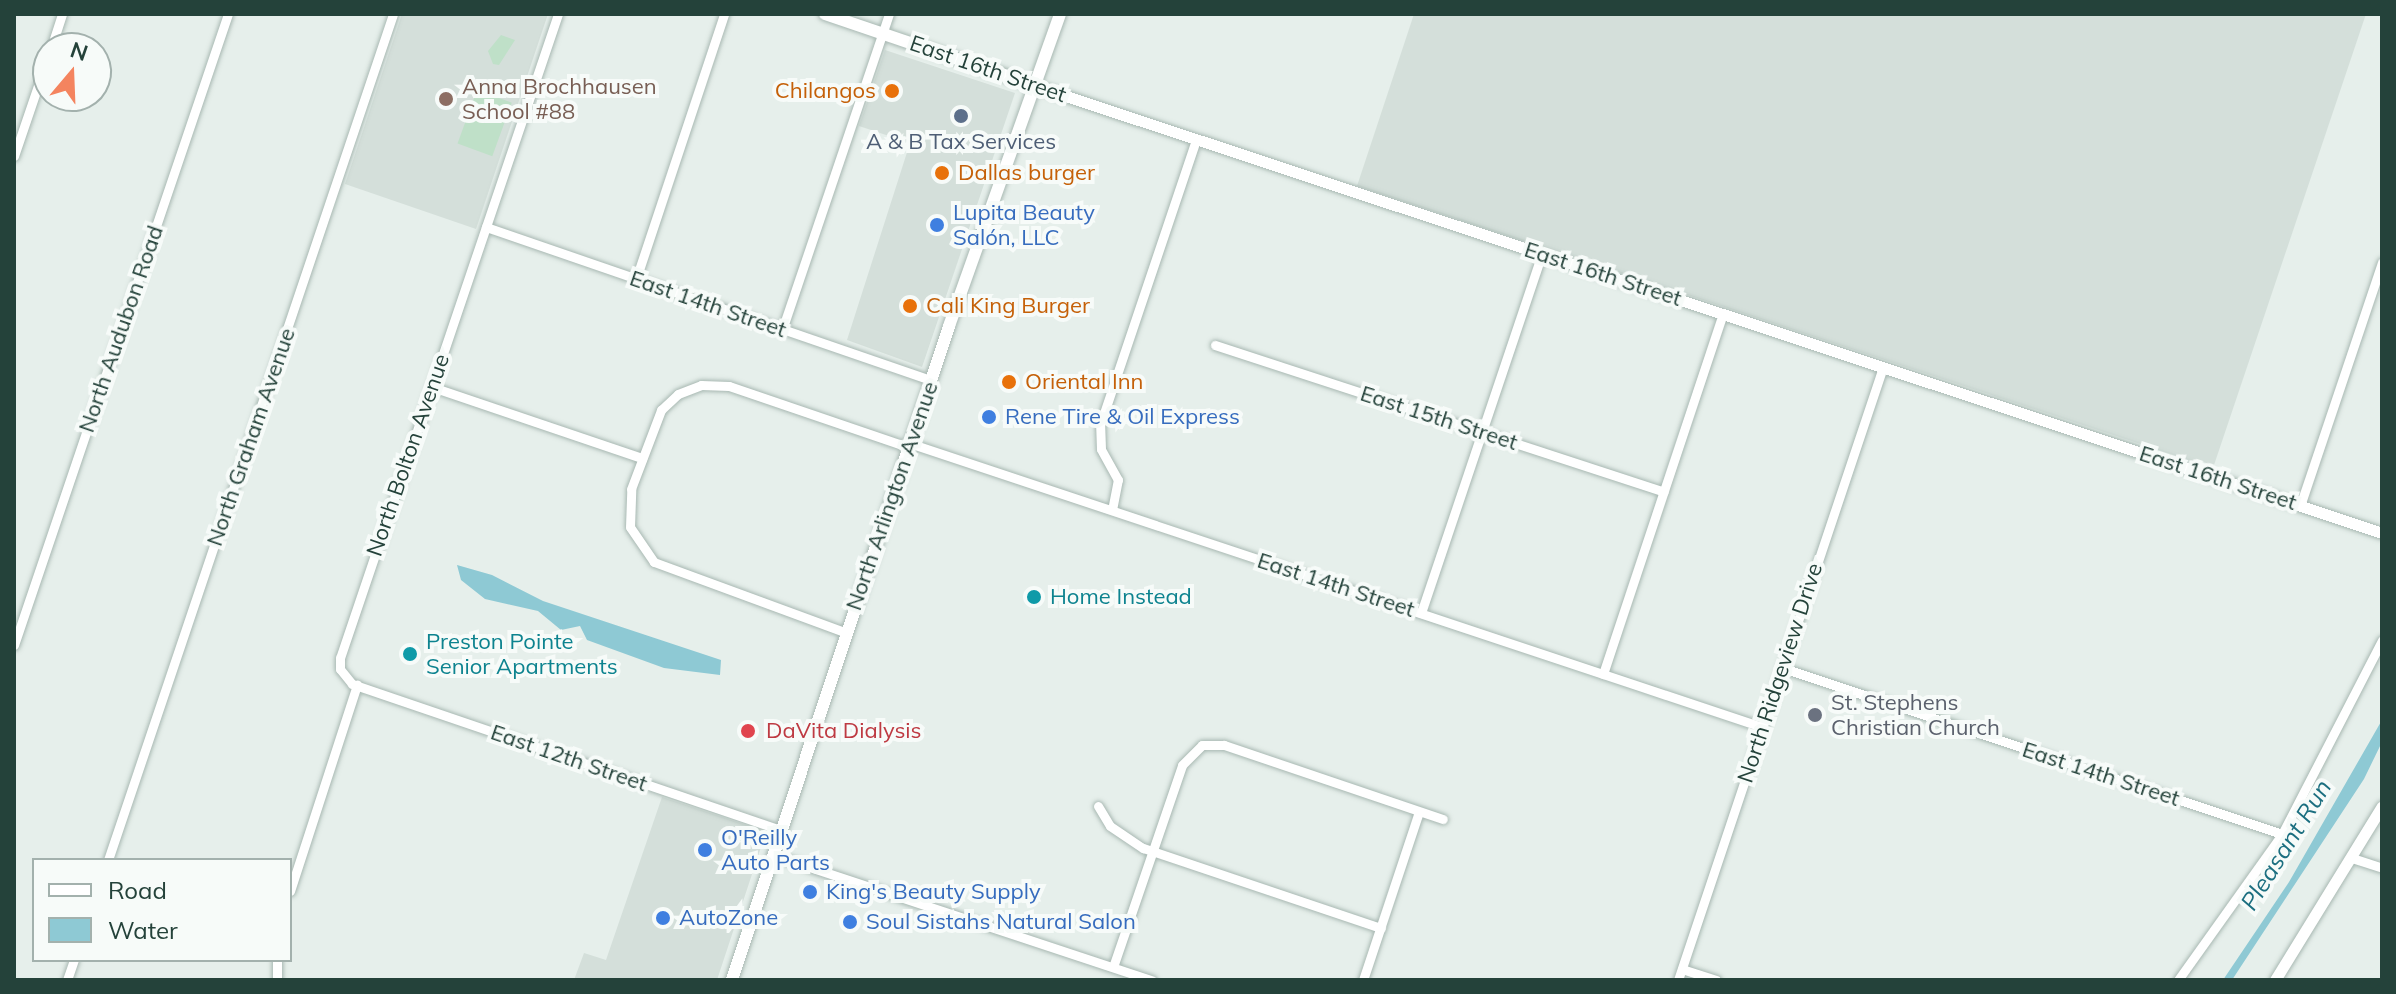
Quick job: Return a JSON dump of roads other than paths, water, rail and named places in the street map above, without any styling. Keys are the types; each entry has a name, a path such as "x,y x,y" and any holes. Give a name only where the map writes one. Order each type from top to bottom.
{"main road":[{"name":"East 16th Street","path":"825,14 1036,86"},
{"name":"North Arlington Avenue","path":"732,980 931,380 1060,14"}],"street":[{"name":"North Audubon Road","path":"14,645 228,14"},
{"name":"North Graham Avenue","path":"109,858 393,14"},
{"name":"North Bolton Avenue","path":"357,685 342,673 340,658 558,14"},
{"path":"636,279 724,14"},
{"path":"782,330 889,14"},
{"name":"East 16th Street","path":"1036,86 2382,533"},
{"path":"14,156 32,103"},
{"path":"1112,510 1118,485 1101,449 1100,425 1196,139"},
{"name":"East 14th Street","path":"486,227 931,380"},
{"path":"1421,613 1542,254"},
{"path":"2300,506 2382,262"},
{"path":"1603,674 1723,314"},
{"name":"East 15th Street","path":"1215,345 1664,492"},
{"name":"North Ridgeview Drive","path":"1678,980 1883,367"},
{"name":"East 14th Street","path":"847,633 650,559 635,540 628,518 642,458 664,406 683,391 706,384 729,386 1762,727"},
{"path":"432,387 642,458"},
{"path":"2178,980 2282,834 2382,640"},
{"name":"East 14th Street","path":"1783,668 2282,834"},
{"path":"292,885 357,685"},
{"name":"East 12th Street","path":"357,685 781,830"},
{"path":"1113,967 1182,765 1202,745 1224,745 1443,819"},
{"path":"1098,806 1110,826 1152,852 1381,928"},
{"path":"2275,980 2382,806"},
{"path":"1363,980 1419,812"},
{"path":"773,855 1152,980"},
{"path":"2352,858 2382,868"},
{"path":"1682,969 1716,980"}],"water":[{"path":"457,565 492,575 543,601 721,660 720,675 664,668 587,640 580,626 561,630 538,611 485,599 461,580"},
{"name":"Pleasant Run","path":"2382,720 2382,742 2364,779 2232,980 2223,980 2289,882"}],"place":[{"name":"Chilangos","path":"892,91"},
{"name":"Anna Brochhausen School #88","path":"446,99"},
{"name":"A & B Tax Services","path":"961,116"},
{"name":"Dallas burger","path":"942,173"},
{"name":"Lupita Beauty Salón, LLC","path":"937,225"},
{"name":"Cali King Burger","path":"910,306"},
{"name":"Oriental Inn","path":"1009,382"},
{"name":"Rene Tire & Oil Express","path":"989,417"},
{"name":"Home Instead","path":"1034,597"},
{"name":"Preston Pointe Senior Apartments","path":"410,654"},
{"name":"St. Stephens Christian Church","path":"1815,715"},
{"name":"DaVita Dialysis","path":"748,731"},
{"name":"O'Reilly Auto Parts","path":"705,850"},
{"name":"King's Beauty Supply","path":"810,892"},
{"name":"AutoZone","path":"663,918"},
{"name":"Soul Sistahs Natural Salon","path":"850,922"}]}
